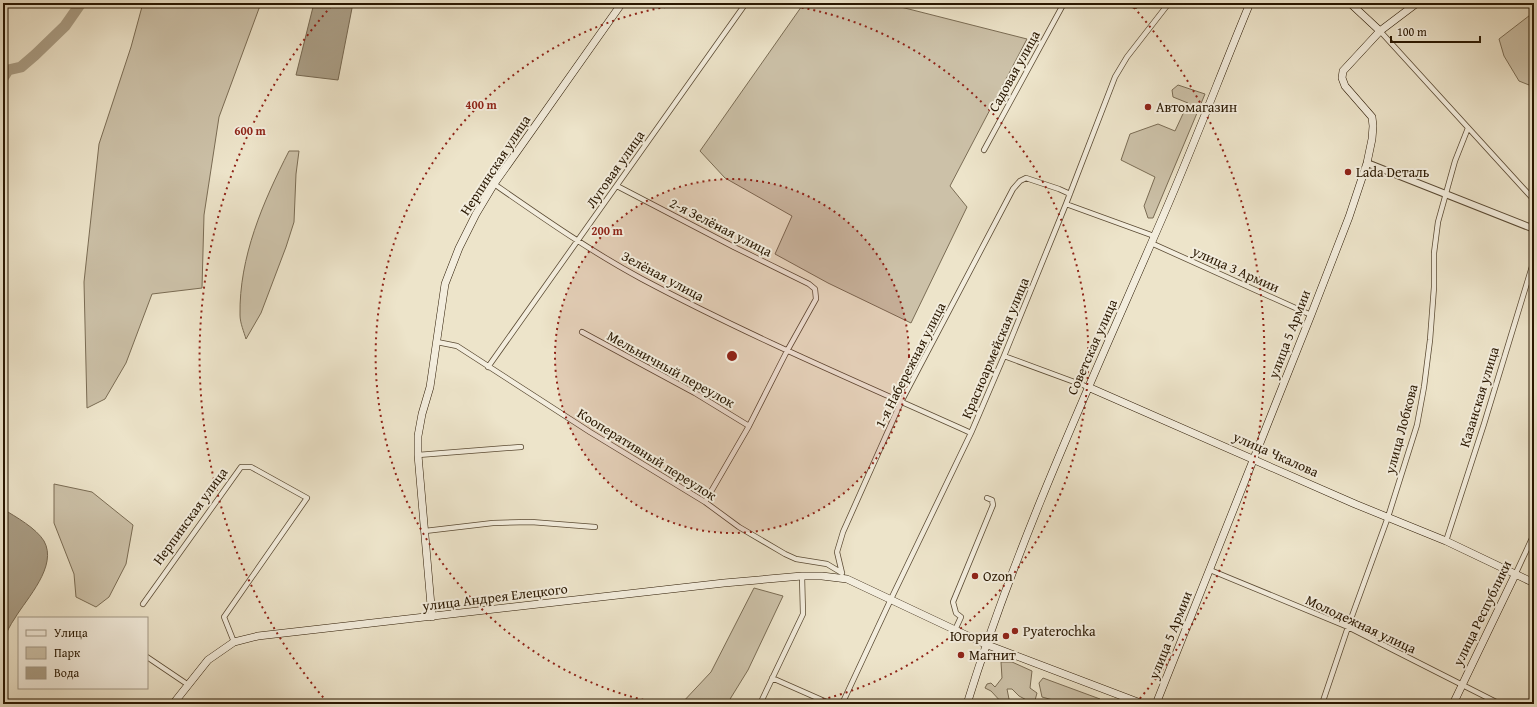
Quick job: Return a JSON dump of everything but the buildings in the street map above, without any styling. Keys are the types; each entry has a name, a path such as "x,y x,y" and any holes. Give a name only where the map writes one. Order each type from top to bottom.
{"main road":[{"name":"Нерпинская улица","path":"432,617 418,455 418,436 422,414 430,387 445,284 458,248 494,184 622,3"},
{"name":"Советская улица","path":"966,704 985,644 1043,493 1088,386 1153,239 1250,3"},
{"path":"1350,3 1380,31"},
{"name":"улица 5 Армии","path":"1156,704 1311,315 1367,163 1372,139 1372,117 1345,86 1342,78 1343,71 1380,31 1417,3"},
{"name":"улица Чкалова","path":"1088,386 1355,504 1446,541 1534,583"},
{"name":"улица Республики","path":"1453,704 1515,575"},
{"name":"улица Андрея Елецкого","path":"173,704 187,684 208,660 234,642 258,636 724,583 802,576 822,576 847,579 985,644 1143,704"}],"street":[{"name":"Луговая улица","path":"488,367 746,3"},
{"name":"Садовая улица","path":"984,150 1064,3"},
{"path":"1128,3 1135,6"},
{"name":"Красноармейская улица","path":"842,704 971,433 1066,204 1115,77 1127,57 1168,3"},
{"path":"1380,31 1534,200"},
{"name":"улица Лобкова","path":"1322,704 1388,517 1416,425 1424,387 1430,340 1434,287 1434,253 1438,222 1455,161 1468,128"},
{"path":"1367,163 1534,228"},
{"name":"1-я Набережная улица","path":"842,573 837,552 843,532 902,402 1013,189 1020,181 1026,178 1070,194"},
{"name":"Зелёная улица","path":"494,184 577,241 642,279 787,351 971,433"},
{"name":"2-я Зелёная улица","path":"617,186 809,284 815,290 816,299 787,351"},
{"name":"улица 3 Армии","path":"1066,204 1153,239 1311,315"},
{"name":"Казанская улица","path":"1446,541 1487,417 1534,260"},
{"name":"Мельничный переулок","path":"582,332 695,393 749,426"},
{"name":"Кооперативный переулок","path":"436,342 457,346 590,432 705,502 739,527 785,554 796,559 827,564 842,573 847,579"},
{"path":"705,502 749,426 787,351"},
{"name":"улица Чкалова","path":"1004,356 1088,386"},
{"path":"418,455 521,447"},
{"name":"Нерпинская улица","path":"143,604 242,467 251,467 307,498 224,617 234,642"},
{"path":"955,630 961,617 956,613 953,602 993,505 992,500 987,498"},
{"path":"425,531 493,523 523,522 595,527"},
{"name":"улица Республики","path":"1515,575 1534,534"},
{"name":"Молодежная улица","path":"1210,570 1348,627 1500,704"},
{"path":"760,704 802,614 802,576"},
{"path":"148,658 187,684"},
{"path":"772,678 831,704"}],"green space":[{"path":"143,3 261,3 219,117 204,215 202,288 152,294 126,363 105,399 87,408 84,282 99,144 131,47"},
{"path":"804,3 885,3 1027,39 950,186 967,207 911,323 828,283 775,254 792,216 725,178 700,151"},
{"path":"1534,12 1534,87 1519,81 1504,56 1499,39"},
{"path":"1178,85 1205,94 1153,218 1148,218 1144,206 1155,177 1121,160 1130,134 1158,124 1175,131 1188,103 1173,97 1172,90"},
{"path":"289,151 299,151 296,174 294,222 261,313 246,339 241,324 240,315 241,293 248,251 254,230 270,190"},
{"path":"54,484 92,492 133,525 126,564 109,597 96,607 76,597 74,574 54,523"},
{"path":"754,588 783,596 748,670 727,704 681,704 711,672"},
{"path":"1001,662 1012,662 1032,671 1030,688 1037,693 1034,704 1019,696 1012,689 1007,689 1010,704 1003,704 991,691 985,688 987,684 991,683 995,687 1002,678"},
{"path":"1043,678 1100,699 1098,704 1083,704 1075,701 1074,704 1060,704 1060,702 1042,697 1039,683"}],"water":[{"path":"314,3 353,3 338,80 296,75"},
{"path":"3,509 25,523 40,536 44,541 47,551 47,561 39,581 3,640"}],"waterway":[{"path":"3,78 8,70 21,67 35,55 65,26 81,3"}],"place":[{"name":"Автомагазин","path":"1148,107"},
{"name":"Lada Dеталь","path":"1348,172"},
{"name":"Ozon","path":"975,576"},
{"name":"Pyaterochka","path":"1015,631"},
{"name":"Югория","path":"1006,636"},
{"name":"Магнит","path":"961,655"}]}
